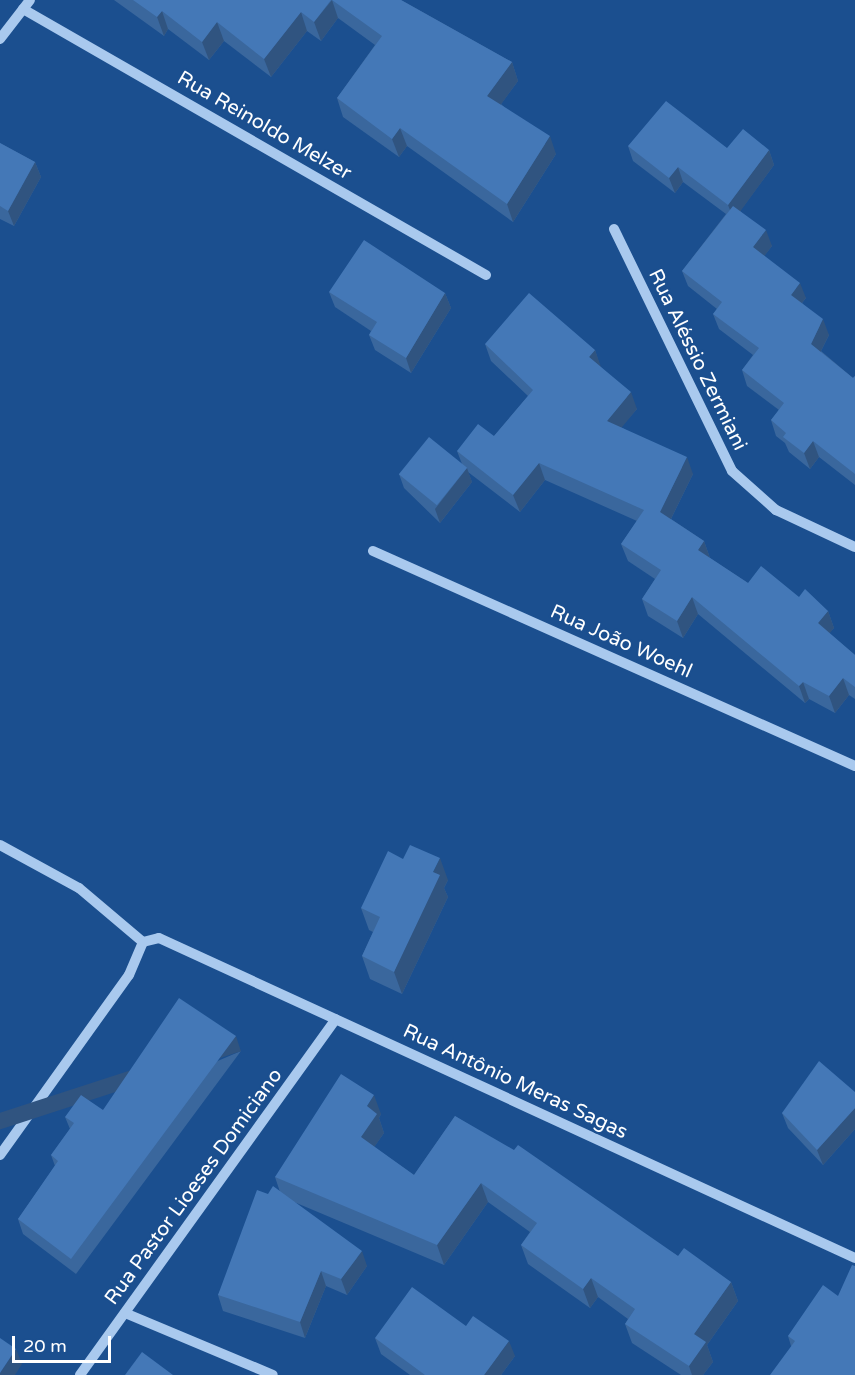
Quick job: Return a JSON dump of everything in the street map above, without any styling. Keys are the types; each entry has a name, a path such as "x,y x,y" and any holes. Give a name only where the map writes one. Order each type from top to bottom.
{"street":[{"path":"0,39 27,4"},
{"name":"Rua Reinoldo Melzer","path":"27,4 486,275"},
{"name":"Rua Aléssio Zermiani","path":"614,229 732,471 776,510 855,547"},
{"name":"Rua João Woehl","path":"373,551 855,766"},
{"path":"0,845 80,888 142,942 129,975 0,1155"},
{"name":"Rua Antônio Meras Sagas","path":"142,942 159,938 855,1258"},
{"name":"Rua Pastor Lioeses Domiciano","path":"80,1375 336,1019"},
{"path":"125,1313 273,1375"}],"building":[{"path":"133,0 331,0 314,22 301,12 264,59 217,22 202,42 162,11 157,17"},
{"path":"332,0 401,0 512,62 487,96 550,136 507,204 400,128 392,139 337,98 382,36"},
{"path":"666,101 727,148 743,129 769,150 728,205 678,167 669,178 628,146"},
{"path":"0,143 35,162 8,211 0,206"},
{"path":"733,206 766,230 753,247 800,283 791,295 823,319 811,344 853,378 855,376 855,474 813,441 804,453 783,437 786,433 771,420 784,403 742,370 759,348 713,314 722,302 682,271"},
{"path":"364,240 445,293 406,358 369,335 377,322 329,292"},
{"path":"529,293 595,350 589,357 631,392 607,421 687,457 660,512 704,541 698,550 748,583 761,566 799,597 805,589 828,611 818,623 855,655 855,687 843,678 829,696 803,682 799,686 692,597 677,621 642,599 661,570 621,544 644,510 539,463 513,495 457,451 478,424 494,436 533,390 485,344"},
{"path":"429,437 467,468 437,505 399,474"},
{"path":"410,845 440,858 433,872 440,875 394,972 362,956 380,917 361,908 388,851 403,859"},
{"path":"179,998 236,1036 71,1259 18,1219 58,1161 51,1155 74,1123 65,1117 81,1095 103,1110"},
{"path":"819,1061 855,1092 855,1108 817,1150 782,1113"},
{"path":"341,1074 374,1095 367,1106 377,1114 361,1137 414,1175 455,1116 514,1150 518,1145 678,1256 684,1248 731,1282 694,1334 706,1342 689,1366 625,1324 635,1309 591,1278 583,1289 521,1245 537,1223 481,1183 437,1245 275,1177"},
{"path":"273,1186 362,1251 341,1279 321,1271 300,1322 218,1295 257,1190 268,1194"},
{"path":"852,1265 855,1266 855,1375 770,1375 795,1341 788,1336 823,1285 838,1296"},
{"path":"412,1287 466,1326 473,1316 509,1341 484,1375 425,1375 375,1338"},
{"path":"0,1338 16,1349 0,1373"},
{"path":"142,1352 173,1375 125,1375"}]}
